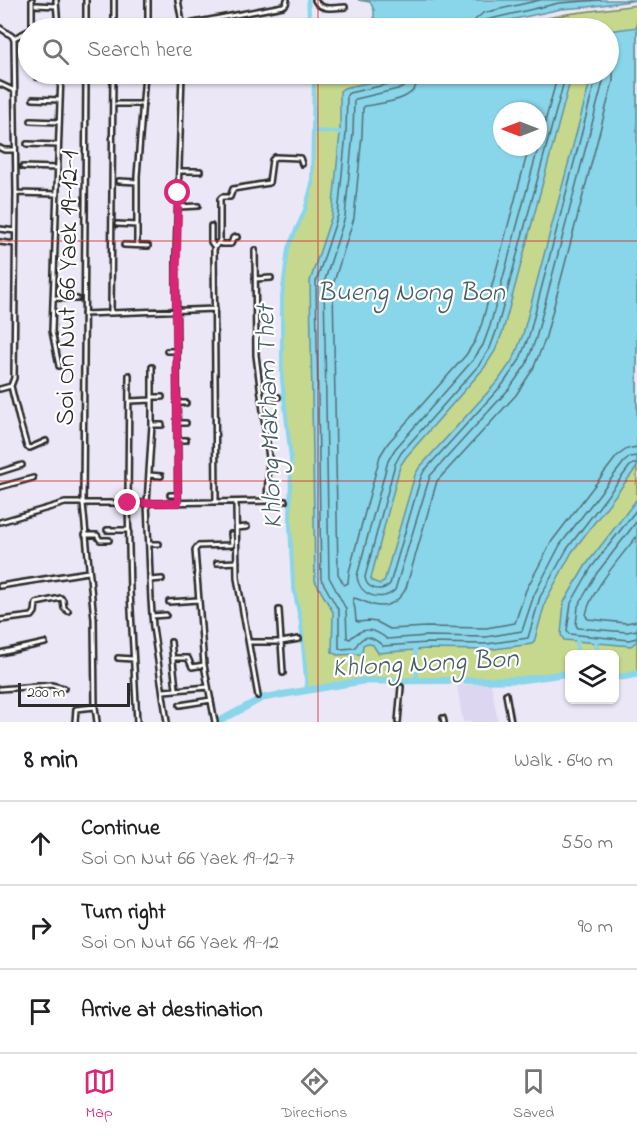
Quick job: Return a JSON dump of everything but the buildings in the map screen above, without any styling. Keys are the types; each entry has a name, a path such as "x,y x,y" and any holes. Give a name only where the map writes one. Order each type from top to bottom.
{"street":[{"path":"31,18 32,0"},
{"path":"56,0 57,18"},
{"path":"86,0 86,18"},
{"path":"114,0 114,18"},
{"path":"148,0 148,18"},
{"path":"178,0 181,18"},
{"path":"226,18 284,6 287,0"},
{"path":"315,0 323,8 345,7"},
{"path":"36,5 56,6"},
{"path":"0,28 14,38 16,194 14,378 11,386 27,447 30,448 46,441"},
{"path":"14,38 18,36"},
{"path":"0,84 15,91"},
{"path":"59,366 52,331 61,84"},
{"name":"Soi On Nut 66 Yaek 19-12-1","path":"86,84 82,504 94,619 97,722"},
{"path":"111,313 113,84"},
{"path":"137,245 137,182 144,84"},
{"path":"178,503 176,310 182,84"},
{"path":"33,99 60,100"},
{"path":"116,104 143,104"},
{"path":"31,121 60,122"},
{"path":"27,144 58,145"},
{"path":"0,148 15,150"},
{"path":"214,246 220,240 221,198 229,197 233,189 269,183 272,160 275,157 300,158 302,164"},
{"path":"23,167 58,168"},
{"path":"179,171 200,171"},
{"path":"119,182 137,182"},
{"path":"16,194 57,194"},
{"path":"178,207 198,206"},
{"path":"117,224 137,225"},
{"path":"211,226 211,242 214,246 216,502"},
{"path":"0,229 15,231"},
{"path":"218,243 231,244 233,238 237,237"},
{"path":"0,242 15,244"},
{"path":"124,245 148,246"},
{"path":"255,250 256,355 268,458 267,501"},
{"path":"255,279 271,279"},
{"path":"54,298 77,298"},
{"path":"84,314 215,309"},
{"path":"167,351 177,351"},
{"path":"152,367 152,425 147,503 150,580 152,616 167,722"},
{"path":"129,375 130,595 137,722"},
{"path":"0,389 11,386"},
{"path":"130,401 162,397"},
{"path":"261,400 278,397"},
{"path":"177,403 186,403"},
{"path":"177,423 186,423"},
{"path":"152,425 162,425"},
{"path":"177,440 186,440"},
{"path":"0,472 22,465"},
{"path":"149,475 161,476"},
{"path":"0,487 33,478"},
{"path":"170,495 178,495"},
{"path":"0,522 60,504 285,501"},
{"path":"236,502 237,578 258,696"},
{"path":"236,528 247,527"},
{"path":"107,530 129,530"},
{"path":"215,722 204,665 195,550 198,546 232,545 231,534"},
{"path":"85,535 97,535 100,540 110,540"},
{"path":"149,544 159,544"},
{"path":"217,562 237,562"},
{"path":"0,586 88,572"},
{"path":"150,580 162,579"},
{"path":"0,620 32,616 35,612 34,605 37,603 61,598 64,608 68,611"},
{"path":"169,602 198,600"},
{"path":"279,610 283,674"},
{"path":"152,616 166,615"},
{"path":"249,642 281,642 299,639"},
{"path":"171,642 177,689"},
{"path":"0,653 45,643"},
{"path":"118,658 133,659"},
{"path":"173,658 188,658 192,666 204,665"},
{"path":"0,689 51,685 64,687"},
{"path":"164,691 208,687"},
{"path":"398,722 401,687"},
{"path":"506,694 511,722"},
{"path":"180,705 211,700"},
{"path":"75,722 76,709 95,707"}],"shaded area":[{"path":"491,683 498,722 463,722 457,685"}],"green space":[{"name":"Bueng Nong Bon","path":"637,5 637,674 619,677 619,650 565,650 565,674 521,680 362,681 307,690 301,623 293,584 290,526 291,459 282,380 282,297 288,248 305,210 312,184 314,84 619,84 619,18 548,18"}],"water":[{"path":"358,0 637,0 561,9 520,18 374,18 374,10 370,2"},
{"name":"Bueng Nong Bon","path":"637,27 637,467 572,552 546,600 532,644 487,650 427,649 378,653 373,645 367,643 363,645 362,654 337,655 332,652 333,612 315,581 310,281 332,215 340,133 340,91 344,88 363,84 569,84 503,331 495,351 484,368 400,466 372,581 380,584 384,582 419,468 498,381 514,358 523,334 589,84 619,84 619,30"},
{"path":"637,499 637,641 631,646 564,640 561,635 564,602 586,565"}],"waterway":[{"name":"Khlong Makham Thet","path":"308,0 309,18"},
{"name":"Khlong Makham Thet","path":"307,690 301,623 293,584 290,526 291,459 282,380 282,297 288,248 305,210 312,184 314,84"},
{"path":"313,131 340,132"},
{"path":"577,641 577,650"},
{"path":"596,643 597,650"},
{"path":"415,650 417,681"},
{"name":"Khlong Nong Bon","path":"218,722 262,698 362,681 520,680 565,674"},
{"name":"Khlong Nong Bon","path":"619,677 637,674"}],"route":[{"path":"128,503 178,503 176,257 178,193"}]}
